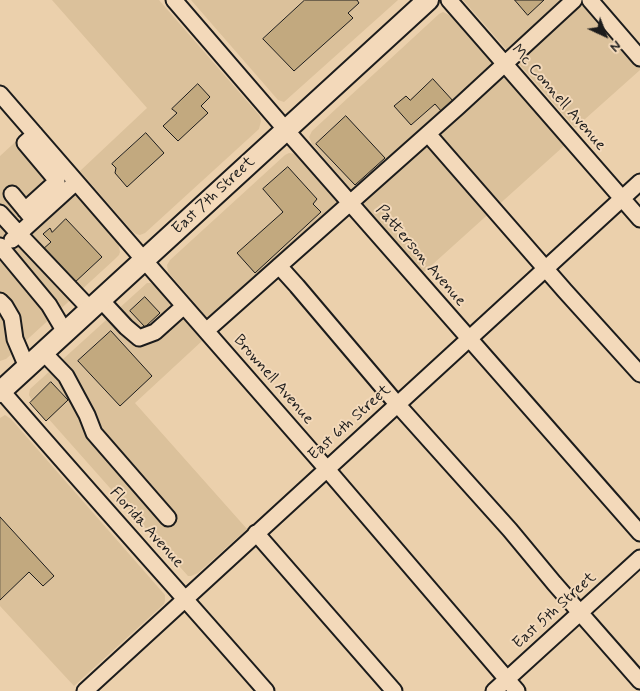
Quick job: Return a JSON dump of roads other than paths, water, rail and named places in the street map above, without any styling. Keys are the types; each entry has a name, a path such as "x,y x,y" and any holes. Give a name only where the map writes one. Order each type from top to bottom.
{"main road":[{"name":"East 7th Street","path":"0,391 428,0"}],"street":[{"name":"Patterson Avenue","path":"174,0 640,533"},
{"name":"Mc Connell Avenue","path":"449,0 640,219"},
{"path":"206,331 428,134 574,0"},
{"path":"590,0 640,58"},
{"name":"Brownell Avenue","path":"0,94 326,468 517,691"},
{"path":"35,134 25,143 57,181 30,215 18,234 1,249 49,305 65,332"},
{"path":"428,134 640,374"},
{"path":"30,215 76,182"},
{"name":"East 6th Street","path":"85,691 640,182"},
{"path":"12,194 30,215"},
{"path":"0,213 18,234 95,304 139,338 155,332 184,306"},
{"path":"279,266 397,404 510,530 640,681"},
{"path":"0,300 12,318 15,339 27,367"},
{"path":"43,352 66,376 87,414 94,433 168,518"},
{"name":"Florida Avenue","path":"0,391 186,598 266,691"},
{"path":"256,533 394,691"},
{"name":"East 5th Street","path":"494,691 640,558"}]}
